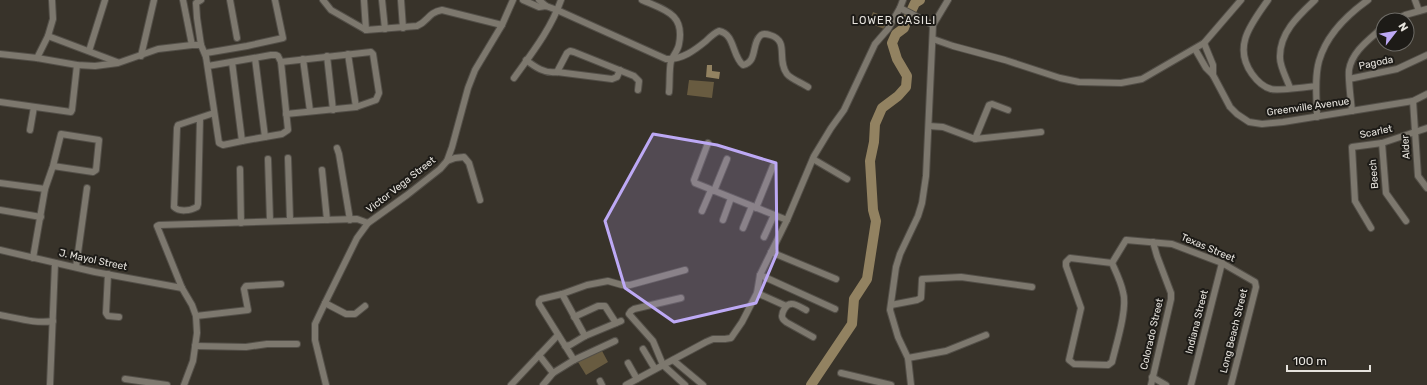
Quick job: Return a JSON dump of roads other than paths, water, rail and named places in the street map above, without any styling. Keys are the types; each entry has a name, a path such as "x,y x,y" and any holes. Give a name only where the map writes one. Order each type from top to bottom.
{"street":[{"path":"38,58 48,36 53,19 52,0"},
{"path":"89,52 105,0"},
{"path":"141,56 154,0"},
{"path":"182,0 192,45"},
{"path":"201,0 197,2 196,5 201,45 207,60 219,143 223,145 265,137 286,132 288,130 281,62 278,56 276,55 232,62 207,60"},
{"path":"230,0 237,38"},
{"path":"207,60 240,47 283,38 275,0"},
{"path":"323,0 331,10 366,30 385,30 418,26 423,24 430,14 435,11 442,10 502,25"},
{"path":"364,0 366,30"},
{"path":"382,0 385,30"},
{"path":"401,0 403,28"},
{"name":"Victor Vega Street","path":"326,385 315,340 315,324 325,303 358,238 368,224 440,170 447,161 452,148 468,88 476,70 502,25 513,0"},
{"path":"523,0 540,7 546,6"},
{"path":"539,0 546,6 660,56 672,59 693,52 719,31 728,36 738,60 743,65 752,60 758,39 763,34 766,34 780,40 782,46 781,61 788,75 808,86"},
{"path":"514,78 542,39 558,10 561,0"},
{"path":"642,0 670,12 675,16 678,23 680,32 679,44 678,50 672,59 669,92"},
{"path":"626,385 713,339 731,338 742,322 757,293 760,275 813,159 831,128 844,110 875,44 903,9 902,0"},
{"path":"911,385 908,358 893,324 890,310 896,267 922,203 926,176 933,26 948,0"},
{"path":"933,39 1060,78 1079,82 1121,83 1142,79 1204,43 1241,0"},
{"path":"1268,0 1246,34 1243,45 1245,59 1251,73 1260,84 1271,90 1316,86"},
{"path":"1290,88 1280,58 1282,44 1287,31 1315,0"},
{"path":"1317,116 1316,86 1319,62 1328,40 1340,25 1358,7 1368,0"},
{"path":"1415,0 1419,11"},
{"path":"903,9 933,26"},
{"path":"1415,12 1427,9"},
{"path":"1352,111 1349,71 1358,49 1375,34"},
{"path":"48,36 118,63"},
{"name":"Greenville Avenue","path":"1204,43 1213,65 1213,75"},
{"path":"0,54 38,58 77,65 95,66 118,63 158,50 201,45"},
{"name":"Greenville Avenue","path":"1195,49 1206,68 1213,75 1230,107 1249,122 1262,124 1283,122 1414,101 1427,94"},
{"path":"557,72 567,53 570,51 579,53 634,76 637,78 639,85 638,90"},
{"path":"281,62 360,52 372,52 379,93 377,98 356,107 286,114"},
{"path":"348,54 356,107"},
{"name":"Pagoda","path":"1350,79 1397,70 1427,55"},
{"path":"327,56 333,110"},
{"path":"255,58 265,137"},
{"path":"304,59 310,111"},
{"path":"526,60 537,68 550,73 557,72 612,79 617,76 620,70"},
{"path":"232,62 242,141"},
{"path":"0,102 71,112 77,65"},
{"name":"Alder","path":"1414,101 1418,176 1427,188"},
{"path":"975,139 989,105 992,104 1008,110"},
{"path":"30,130 34,107"},
{"path":"200,118 197,208 175,209 176,131 178,125 214,113"},
{"path":"929,126 943,126 975,139 1041,132"},
{"name":"Scarlet","path":"1371,228 1355,201 1352,147 1382,143 1427,128"},
{"path":"33,258 45,190 61,134 99,140 95,171 77,171 53,166"},
{"path":"708,143 694,180 696,184 786,220"},
{"name":"Beech","path":"1382,143 1386,193 1406,220"},
{"path":"337,148 350,220"},
{"path":"447,161 464,157 469,163 480,200"},
{"path":"288,158 290,220"},
{"path":"268,159 270,221"},
{"path":"702,212 727,159"},
{"path":"813,159 847,179"},
{"path":"743,228 773,166"},
{"path":"240,169 242,223"},
{"path":"322,170 327,220"},
{"path":"0,183 45,190"},
{"path":"76,268 87,188"},
{"path":"723,220 731,198"},
{"path":"0,210 41,217"},
{"path":"764,238 774,215"},
{"path":"184,385 193,361 197,333 196,316 192,305 182,288 157,226 290,220 357,219 368,224"},
{"name":"Texas Street","path":"1112,263 1126,240 1172,244 1222,263 1256,282"},
{"name":"Colorado Street","path":"1151,385 1171,299 1171,293 1153,242"},
{"name":"J. Mayol Street","path":"0,250 76,268 182,288"},
{"path":"770,252 836,279"},
{"path":"1073,258 1112,263 1124,292 1125,301 1112,362 1108,365 1074,364 1069,360 1081,308 1066,266 1066,262 1073,258"},
{"path":"50,385 54,321 55,263"},
{"name":"Indiana Street","path":"1191,385 1222,263"},
{"path":"574,360 540,304 539,301 541,299 562,294 587,285 608,281 622,285 630,285 685,270"},
{"path":"108,274 106,313 108,316 119,317"},
{"path":"760,275 835,309"},
{"path":"891,305 921,298 922,279 961,277 1032,286"},
{"name":"Long Beach Street","path":"1231,385 1256,282"},
{"path":"196,316 248,310 244,289 246,286 281,284"},
{"path":"757,293 786,306"},
{"path":"562,294 584,336"},
{"path":"681,298 634,309 630,314 652,341 663,365 685,385"},
{"path":"325,303 346,314 354,314 365,306"},
{"path":"806,310 791,303 786,306 782,316 786,322 813,337"},
{"path":"565,346 570,345 584,336 618,322 605,306 602,305 574,317"},
{"path":"0,315 42,322 54,321"},
{"path":"511,385 558,335"},
{"path":"908,358 946,351 986,335"},
{"path":"543,385 553,373 574,360 615,341"},
{"path":"195,346 246,347 267,344 297,344"},
{"path":"643,349 655,369"},
{"path":"539,356 553,373"},
{"path":"673,360 703,385"},
{"path":"628,363 637,379"},
{"path":"841,373 892,385"},
{"path":"1152,377 1166,385"},
{"path":"125,379 167,385"}],"waterway":[{"path":"811,385 852,324 854,299 867,279 876,221 873,210 870,161 874,142 875,124 882,108 898,96 906,87 907,76 897,59 892,43 896,34 904,28 915,3 920,0"}],"district":[{"name":"LOWER CASILI","path":"894,20"}]}
